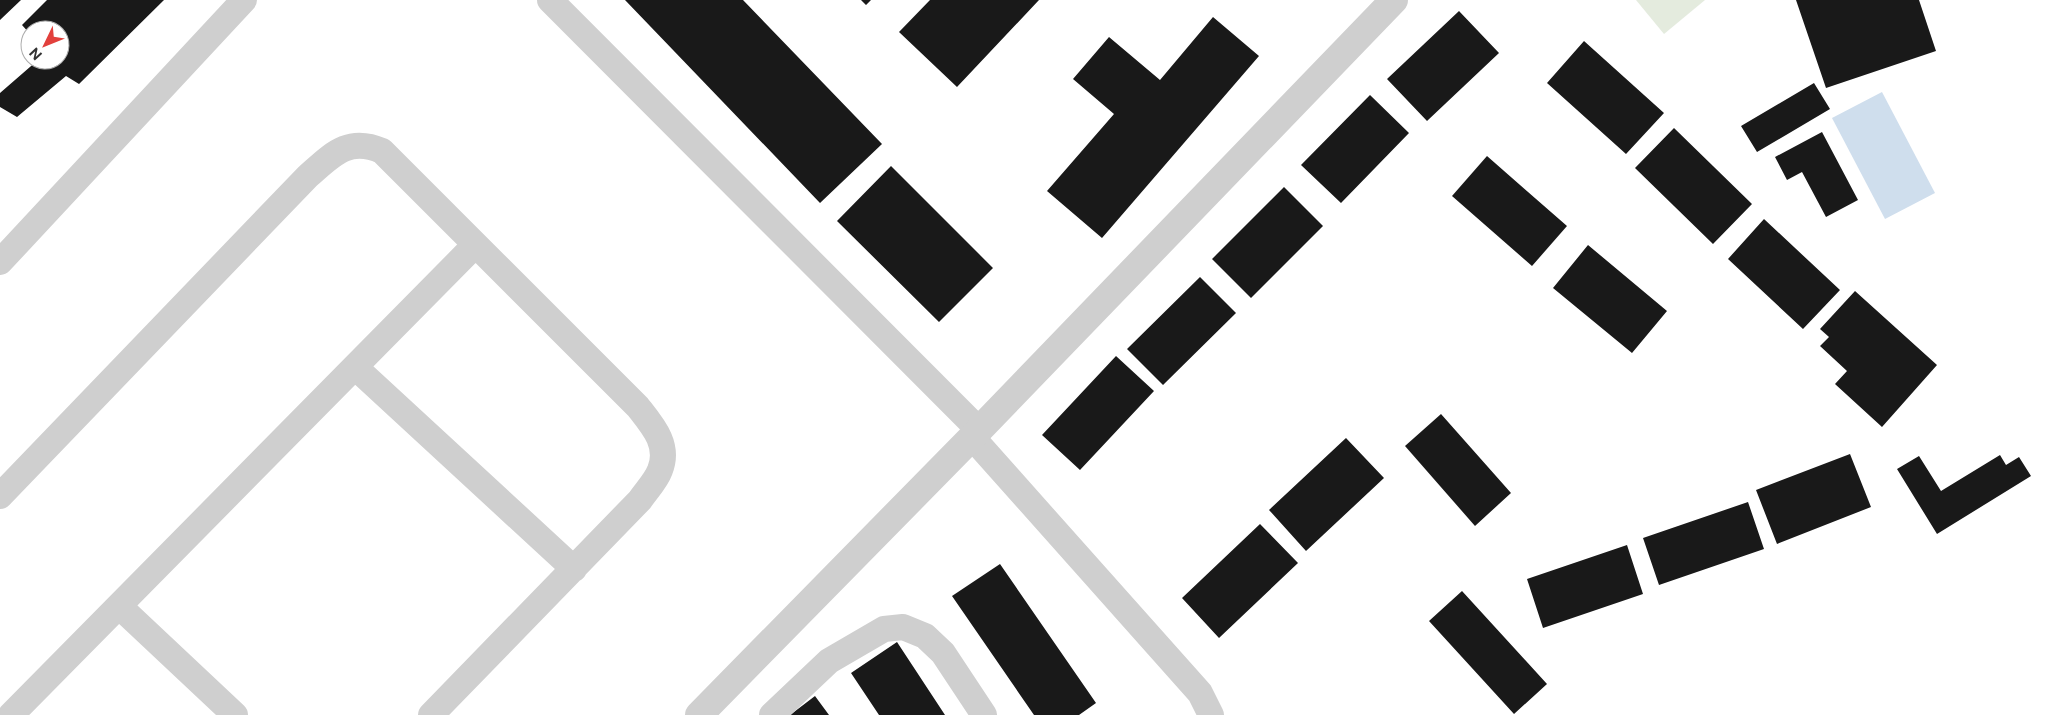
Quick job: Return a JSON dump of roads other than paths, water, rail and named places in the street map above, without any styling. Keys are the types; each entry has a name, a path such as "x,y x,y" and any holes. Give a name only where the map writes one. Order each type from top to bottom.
{"street":[{"path":"0,262 244,0"},
{"path":"550,0 975,434 1200,693 1211,715"},
{"path":"699,715 975,434 1394,0"},
{"path":"0,496 308,176 330,156 350,146 368,145 382,151 638,407 656,430 664,452 660,471 640,500 574,569 447,710"},
{"path":"11,715 475,245"},
{"path":"355,367 574,569"},
{"path":"119,606 235,715"},
{"path":"772,715 829,661 884,629 903,627 925,636 943,653 984,715"}],"water":[{"path":"1882,92 1935,193 1885,219 1832,118"}]}
